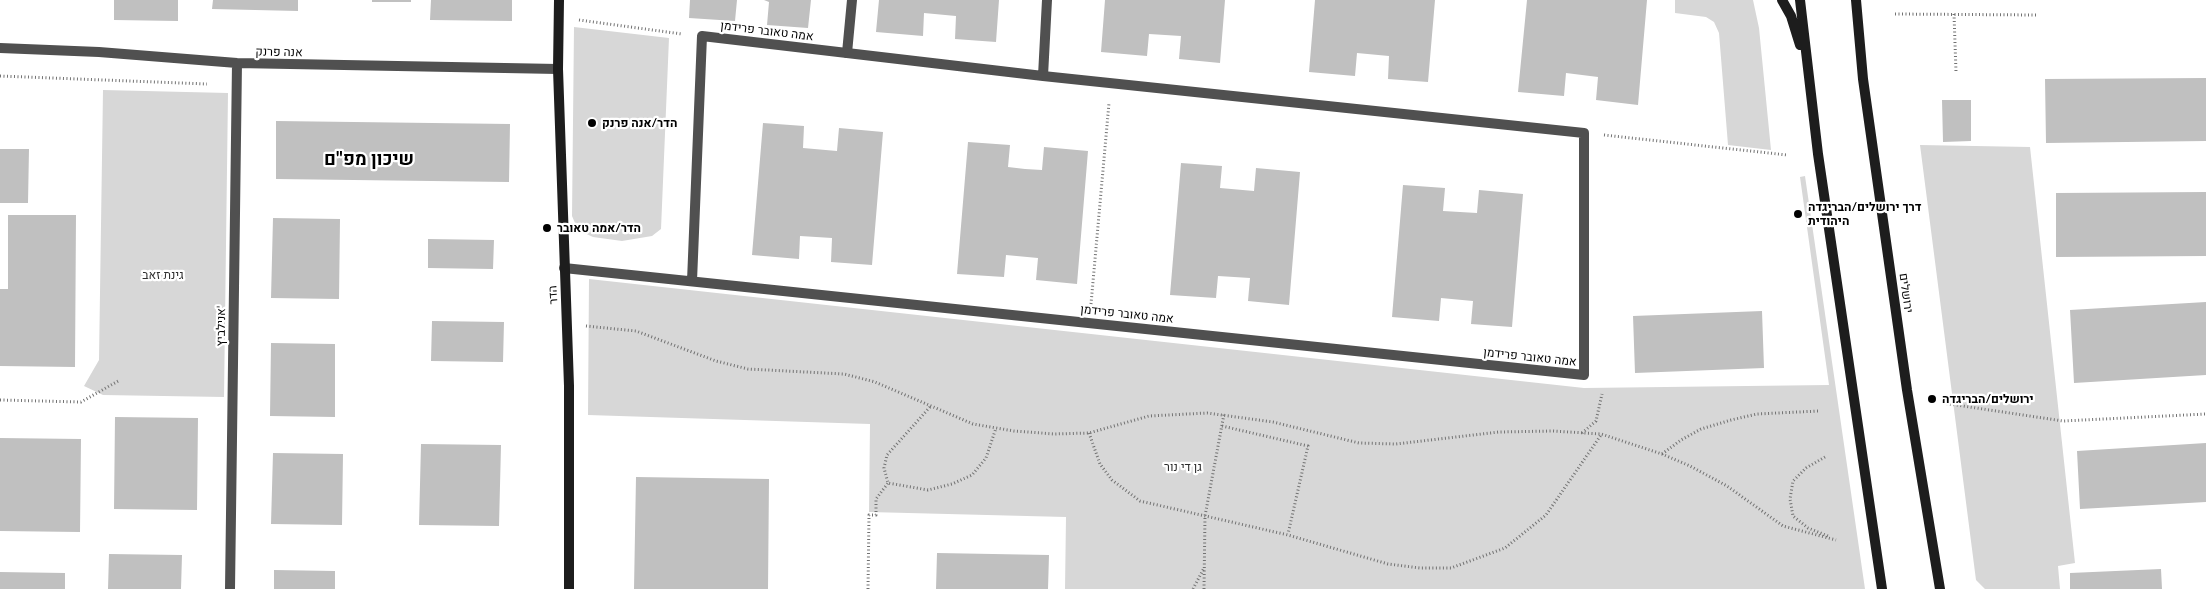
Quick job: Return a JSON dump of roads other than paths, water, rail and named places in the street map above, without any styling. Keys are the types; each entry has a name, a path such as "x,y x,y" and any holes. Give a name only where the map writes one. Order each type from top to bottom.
{"main road":[{"name":"הדר","path":"559,0 558,70 564,268 568,325 569,589"},
{"path":"1782,0 1790,16 1806,65"},
{"path":"1800,0 1806,65 1882,589"},
{"name":"ירושלים","path":"1856,0 1863,79 1906,380 1940,589"}],"street":[{"path":"847,53 852,0"},
{"path":"1043,76 1047,0"},
{"name":"אמה טאובר פרידמן","path":"564,268 1584,375 1584,133 1043,76 702,36 692,281"},
{"name":"אנה פרנק","path":"0,48 98,52 237,63 558,70"},
{"name":"אנילביץ'","path":"230,589 237,63"}],"place":[{"name":"הדר/אנה פרנק","path":"592,123"},
{"name":"דרך ירושלים/הבריגדה היהודית","path":"1798,214"},
{"name":"הדר/אמה טאובר","path":"547,228"},
{"name":"ירושלים/הבריגדה","path":"1932,399"}],"district":[{"name":"שיכון מפ\"ם","path":"369,159"}],"park label":[{"name":"גינת זאב","path":"163,275"},
{"name":"גן די נור","path":"1183,467"}]}
